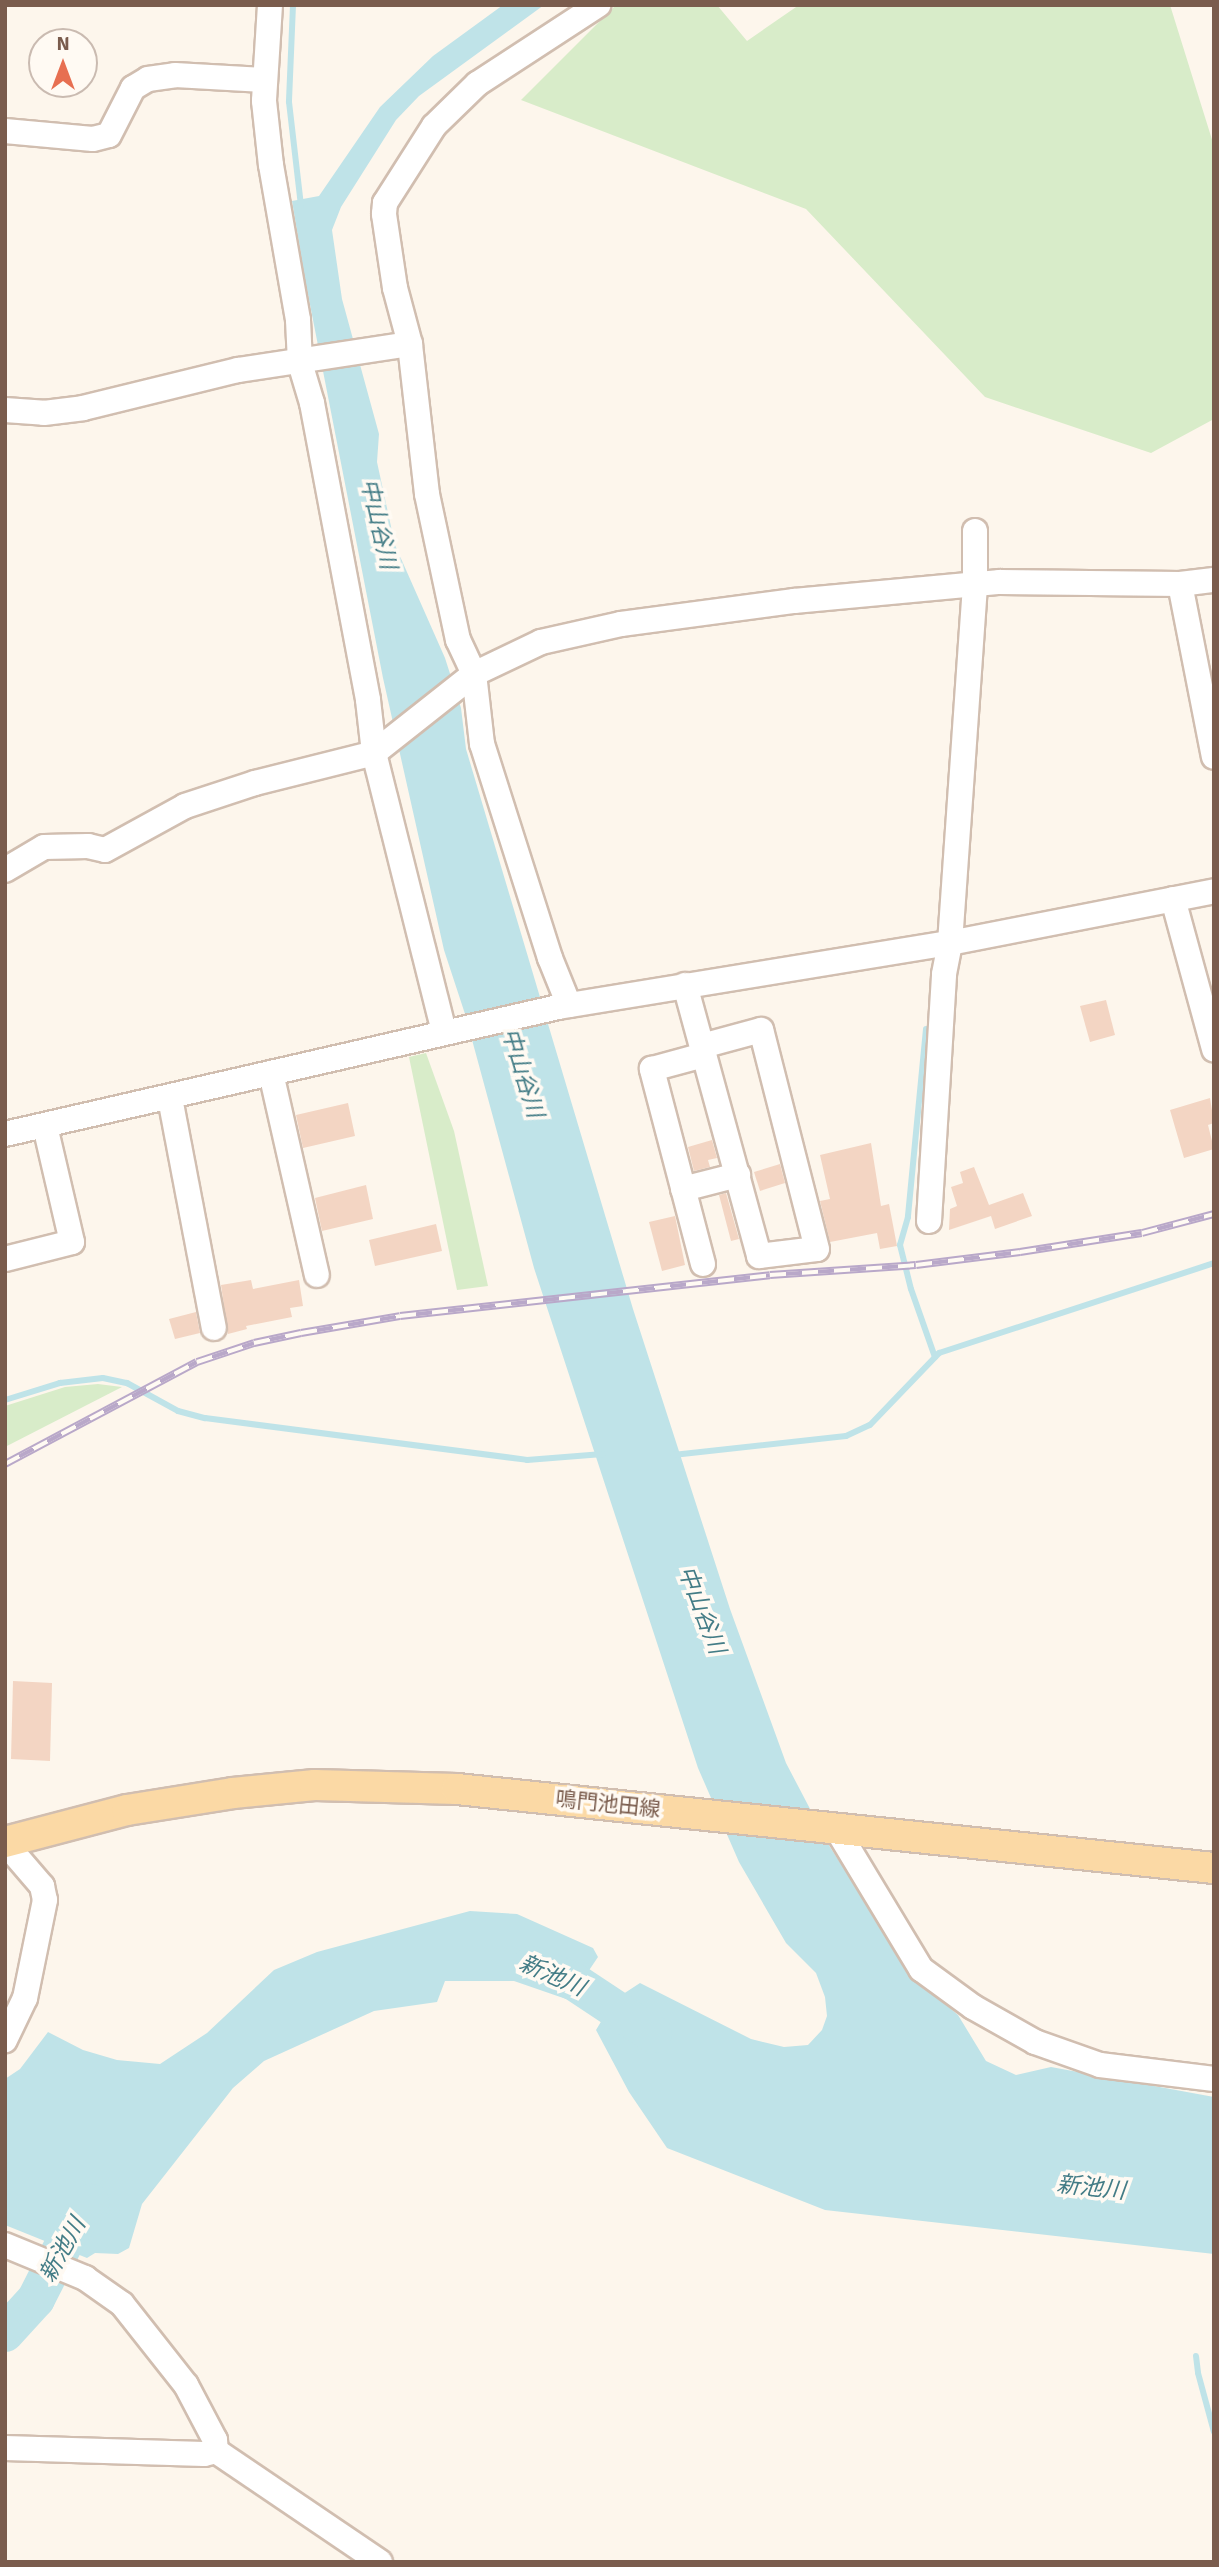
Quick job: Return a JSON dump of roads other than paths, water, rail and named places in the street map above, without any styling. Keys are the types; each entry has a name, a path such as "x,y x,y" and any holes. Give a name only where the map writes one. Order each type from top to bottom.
{"main road":[{"name":"鳴門池田線","path":"5,1843 127,1810 233,1793 315,1786 457,1789 1214,1868"}],"street":[{"path":"270,5 264,80 271,165 298,320 308,361 312,403 368,700 450,1030"},
{"path":"564,1006 482,744 458,640 428,494 407,345 395,288 385,203 435,126 477,84 598,5"},
{"path":"5,131 93,139 109,135 133,88 148,79 175,75 264,80"},
{"path":"5,410 44,413 83,408 237,370 407,345"},
{"path":"929,1221 944,974 950,943 975,585 975,531"},
{"path":"5,870 44,847 88,846 105,850 185,806 255,783 381,749 468,680 541,642 621,624 794,601 1000,582 1180,584 1214,580"},
{"path":"1180,584 1214,757"},
{"path":"5,1134 564,1006 950,943 1214,891"},
{"path":"1173,899 1214,1049"},
{"path":"685,985 703,1050 738,1175 759,1256 817,1249 761,1030 703,1050 652,1069 703,1264"},
{"path":"271,1073 317,1275"},
{"path":"170,1098 214,1328"},
{"path":"5,1259 72,1242 45,1126"},
{"path":"683,1189 738,1175"},
{"path":"830,1827 921,1969 973,2007 1035,2042 1100,2065 1214,2079"},
{"path":"5,1843 42,1886 45,1900 25,1998 5,2040"},
{"path":"11,2247 85,2278 122,2304 186,2385 215,2440 216,2451"},
{"path":"5,2448 204,2454 216,2451 380,2562"}],"water":[{"name":"中山谷川","path":"503,5 544,5 419,96 396,120 341,207 332,230 342,299 379,434 377,462 395,545 445,658 461,708 466,749 633,1309 730,1609 786,1763 830,1847 915,1978 958,2015 986,2061 1016,2075 1051,2067 1214,2097 1214,2254 825,2210 667,2148 629,2092 596,2030 614,2000 640,1983 751,2039 784,2047 808,2045 822,2030 827,2016 825,1997 816,1973 786,1943 739,1862 698,1768 534,1268 465,1014 444,950 383,678 292,201 319,196 380,107 433,56"},
{"path":"470,1911 517,1914 593,1948 598,1957 569,2000 514,1981 445,1981 437,2002 374,2011 264,2061 233,2088 142,2204 129,2248 118,2254 95,2253 87,2258 5,2225 5,2079 20,2069 48,2032 83,2050 117,2060 160,2064 207,2033 274,1970 317,1952"}],"waterway":[{"path":"293,5 289,102 301,205"},
{"path":"926,1029 908,1217 900,1245 911,1289 935,1357"},
{"path":"673,1455 846,1436 870,1425 939,1353 1214,1263"},
{"path":"5,1400 60,1383 103,1378 127,1383 178,1411 205,1418 527,1460 603,1454"},
{"name":"新池川","path":"532,1965 573,1981 653,2034"},
{"name":"新池川","path":"5,2333 36,2299 68,2236 90,2203"},
{"path":"1196,2356 1214,2432"}],"railway":[{"path":"5,1464 197,1362 254,1343 301,1333 400,1316 770,1275 916,1265 1020,1252 1142,1233 1214,1214"}]}
